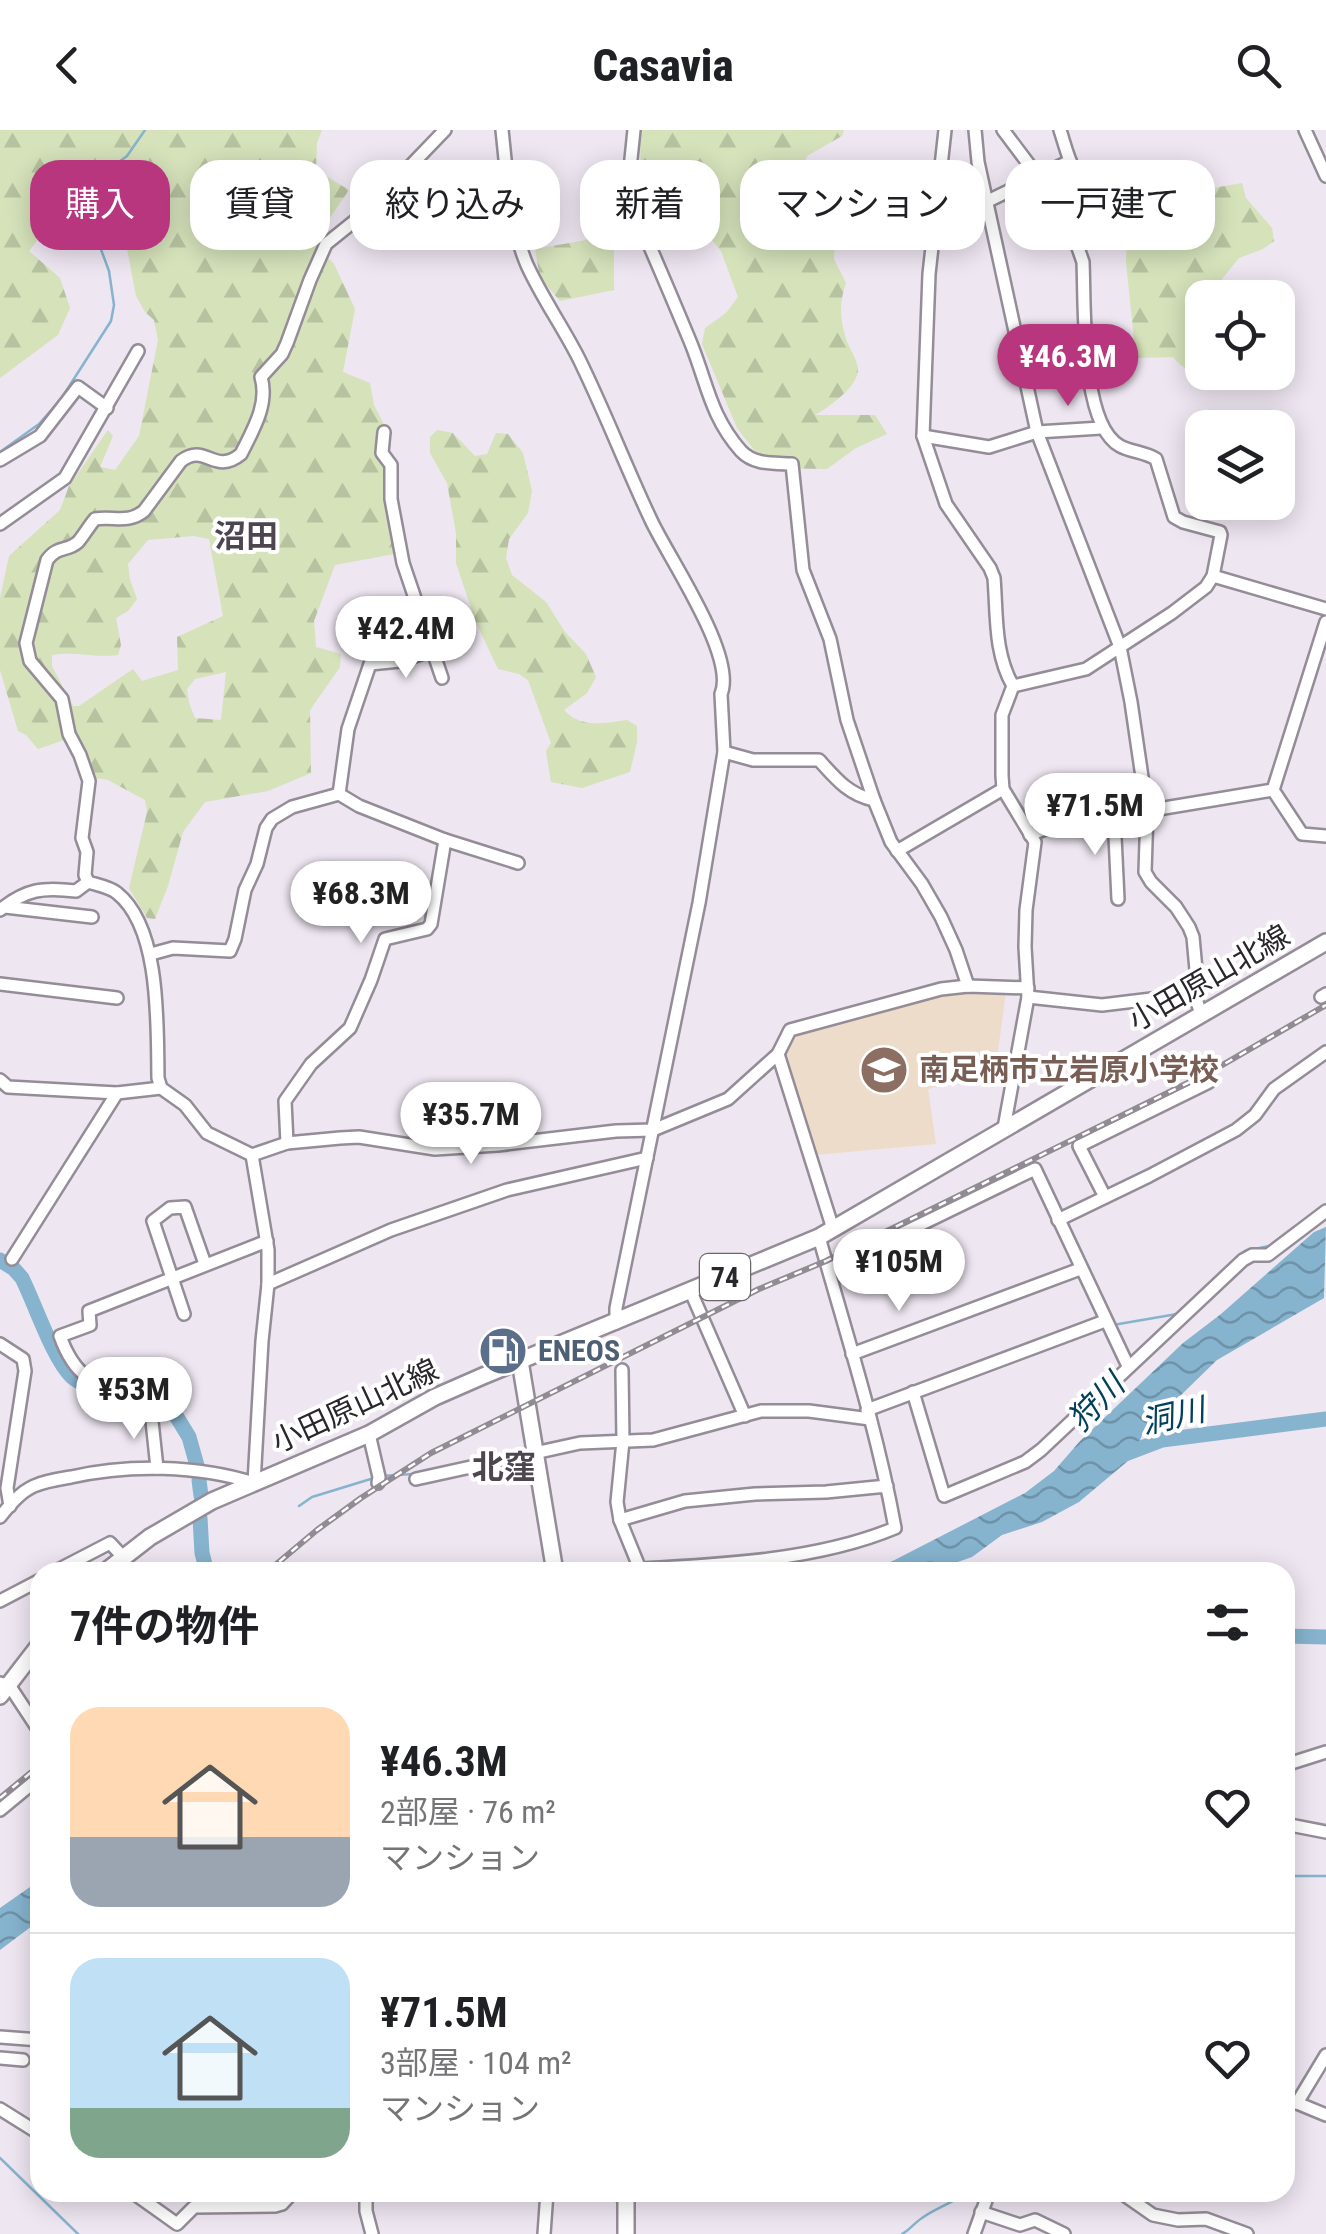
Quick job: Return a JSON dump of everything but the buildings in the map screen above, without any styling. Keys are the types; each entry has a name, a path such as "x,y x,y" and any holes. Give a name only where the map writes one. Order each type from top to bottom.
{"main road":[{"name":"小田原山北線","path":"118,1562 150,1537 212,1501 369,1434 435,1397 826,1233 1199,1006 1326,942"},
{"path":"520,1361 553,1562"},
{"path":"3,1688 30,1656"},
{"path":"626,2202 626,2234"}],"street":[{"path":"445,130 366,211 326,244 282,354 262,377 262,404 240,454 235,460 222,462 202,454 187,456 138,516 130,520 95,519 77,543 51,553 26,643 30,662 62,699 69,734 89,780 82,838 87,852 85,875 88,882 116,892 140,921 151,954 161,1088 186,1105 206,1133 252,1155 287,1143 360,1137 435,1149 653,1130 728,1099 778,1054 790,1030 941,989 968,986 1102,1005 1168,997 1199,1006 1190,926 1145,872 1147,811 1120,647 1037,432 978,162 975,130"},
{"path":"502,130 512,218 526,262 594,390 652,523 705,617 721,665 724,688 724,752 699,903 616,1323"},
{"path":"634,130 629,199 692,346 720,423 743,453 762,463 792,464 803,570 830,639 848,720 874,800 891,842 941,917 968,986"},
{"path":"944,130 929,274 924,436 946,504 994,578 998,648 1013,686"},
{"path":"1002,130 1024,160"},
{"path":"1060,130 1069,160"},
{"path":"1305,130 1326,176"},
{"path":"988,201 1005,193"},
{"path":"1013,686 1086,668 1172,612 1213,576 1220,532 1174,517 1156,459 1120,446 1101,428 1088,371 1083,262 1079,250"},
{"path":"0,524 65,478 138,351"},
{"path":"0,460 40,436 78,388 108,408"},
{"path":"924,436 989,447 1037,432 1101,428"},
{"path":"384,432 382,452 391,465 391,498 403,564 442,678"},
{"path":"1213,576 1326,608"},
{"path":"1272,790 1326,622"},
{"path":"339,794 348,730 370,664 400,662 433,650"},
{"path":"1004,1128 1028,993 1026,910 1034,842 1004,789 1002,715 1013,686"},
{"path":"724,752 752,760 819,760 843,787 859,797 874,800"},
{"path":"898,851 1004,789"},
{"path":"1030,834 1050,827 1272,790"},
{"path":"1272,790 1302,834 1326,836"},
{"path":"151,954 173,948 230,951 245,890 272,819 292,807 339,794 445,840 518,863"},
{"path":"1114,816 1118,898"},
{"path":"287,1143 285,1101 310,1064 350,1028 386,939 427,929 431,924 445,840"},
{"path":"2,908 29,891 76,890 88,882"},
{"path":"2,908 92,917"},
{"path":"0,984 117,998"},
{"path":"1058,1220 1249,1121 1274,1089 1326,1052"},
{"path":"743,1562 806,1552 895,1528 869,1414 828,1270 826,1233 778,1054"},
{"path":"1105,1197 1080,1146 1209,1082"},
{"path":"1,1083 8,1088 116,1093 161,1088"},
{"path":"12,1258 116,1093"},
{"path":"0,1517 32,1486 98,1471 157,1468 254,1482 268,1284 266,1241 252,1155"},
{"path":"268,1284 391,1230 507,1190 646,1158"},
{"path":"828,1270 1034,1169 1128,1366"},
{"path":"184,1314 153,1221 170,1208 186,1207 205,1264"},
{"path":"913,1392 944,1496 1025,1462 1243,1260 1252,1255 1268,1255 1326,1211"},
{"path":"157,1468 149,1405 84,1376 68,1358 60,1336 90,1324 90,1311 266,1241"},
{"path":"852,1354 1080,1269"},
{"path":"691,1292 745,1416"},
{"path":"416,1478 580,1443 653,1440 761,1411 869,1414 913,1392 1105,1321"},
{"path":"0,1344 22,1358 26,1372 4,1487 10,1506"},
{"path":"622,1370 624,1441 617,1502 637,1562"},
{"path":"369,1434 378,1482"},
{"path":"620,1520 685,1501 887,1486"},
{"path":"73,1562 110,1543 124,1557"},
{"path":"0,1600 30,1585"},
{"path":"3,1688 30,1720"},
{"path":"1295,1761 1326,1752"},
{"path":"0,1810 30,1785"},
{"path":"1295,1826 1326,1832"},
{"path":"0,2036 30,2039"},
{"path":"1295,2097 1326,2055"},
{"path":"0,2058 23,2060"},
{"path":"1295,2103 1326,2115"},
{"path":"0,2109 30,2128"},
{"path":"146,2202 177,2224 194,2207 275,2206 284,2202"},
{"path":"366,2202 372,2234"},
{"path":"544,2234 547,2202"},
{"path":"974,2234 985,2202"},
{"path":"1135,2202 1153,2214 1178,2220 1206,2219 1247,2234"},
{"path":"981,2212 1020,2226 1034,2220 1064,2234"}],"shaded area":[{"name":"南足柄市立岩原小学校","path":"979,991 1006,992 996,1066 951,1078 949,1074 937,1077 939,1086 928,1089 936,1144 815,1155 783,1056 791,1038 922,999"}],"green space":[{"path":"0,130 322,130 316,160 190,160 190,250 320,250 334,264 355,309 343,372 370,383 374,405 391,438 385,504 394,554 335,565 314,621 316,647 341,654 340,667 310,710 311,773 268,791 205,802 183,832 155,919 147,918 129,888 147,812 145,800 108,780 96,778 67,739 38,749 18,731 0,670 0,598 9,556 60,510 69,486 108,430 113,436 100,467 115,470 139,436 158,340 154,320 136,296 127,250 170,250 170,160 30,160 29,251 60,278 70,308 58,335 0,378","holes":["193,536 209,539 223,616 177,637 178,670 142,681 133,669 79,706 73,706 52,666 52,655 118,655 121,645 116,618 137,599 128,564 148,540","226,672 221,720 195,718 187,689 195,679"]},
{"path":"640,130 844,130 842,136 806,160 740,160 740,250 834,250 834,259 846,283 842,323 858,369 848,389 815,415 875,415 887,434 856,448 827,469 768,468 737,428 702,344 705,328 726,313 738,297 720,250 720,160 640,160"},
{"path":"330,178 349,190 330,218"},
{"path":"1242,183 1246,198 1272,228 1274,241 1239,258 1222,280 1185,280 1185,367 1173,357 1136,358 1126,250 1215,250 1215,188"},
{"path":"580,241 580,250 614,250 614,290 560,301 540,278 535,250 560,250 560,245"},
{"path":"437,430 453,433 475,456 487,454 496,433 508,434 523,453 532,491 528,513 509,539 506,558 512,575 546,602 565,632 586,654 596,677 587,693 564,710 586,722 627,720 637,726 630,772 582,788 551,782 546,751 551,743 528,680 498,669 475,620 456,563 456,533 447,483 430,453 430,437"}],"water":[{"path":"1326,1227 1324,1298 1217,1360 1143,1432 1135,1455 1079,1502 1042,1522 1002,1535 972,1557 958,1562 891,1562 1025,1493 1054,1471 1183,1343 1314,1232"},
{"path":"30,1887 30,1928 0,1950 0,1908"}],"waterway":[{"path":"0,452 39,424 61,399 111,321 114,305 109,271 96,236 82,220 79,209 93,181 127,156 145,130"},
{"path":"1232,1263 1245,1251 1269,1246 1294,1227"},
{"path":"0,1260 22,1278 51,1345 72,1377 105,1393 175,1414 189,1437 198,1469"},
{"path":"1113,1325 1177,1314 1186,1306"},
{"name":"洞川","path":"1120,1456 1162,1440 1326,1419"},
{"path":"490,1457 526,1449"},
{"path":"382,1476 413,1474"},
{"path":"299,1506 312,1497 374,1478"},
{"path":"199,1480 201,1496"},
{"path":"200,1518 204,1562"},
{"path":"1295,1636 1326,1637"},
{"path":"1295,1876 1326,1876"},
{"path":"0,2158 30,2187"},
{"path":"45,2202 78,2234"},
{"path":"902,2234 950,2202"}],"railway":[{"path":"279,1562 361,1498 431,1453 759,1289 826,1261 1212,1071 1326,1005"},
{"path":"0,1798 30,1773"}],"place":[{"name":"南足柄市立岩原小学校","path":"884,1070"},
{"name":"ENEOS","path":"503,1351"}],"district":[{"name":"沼田","path":"246,536"},
{"name":"北窪","path":"504,1467"}],"water label":[{"name":"狩川","path":"1096,1402"}]}
